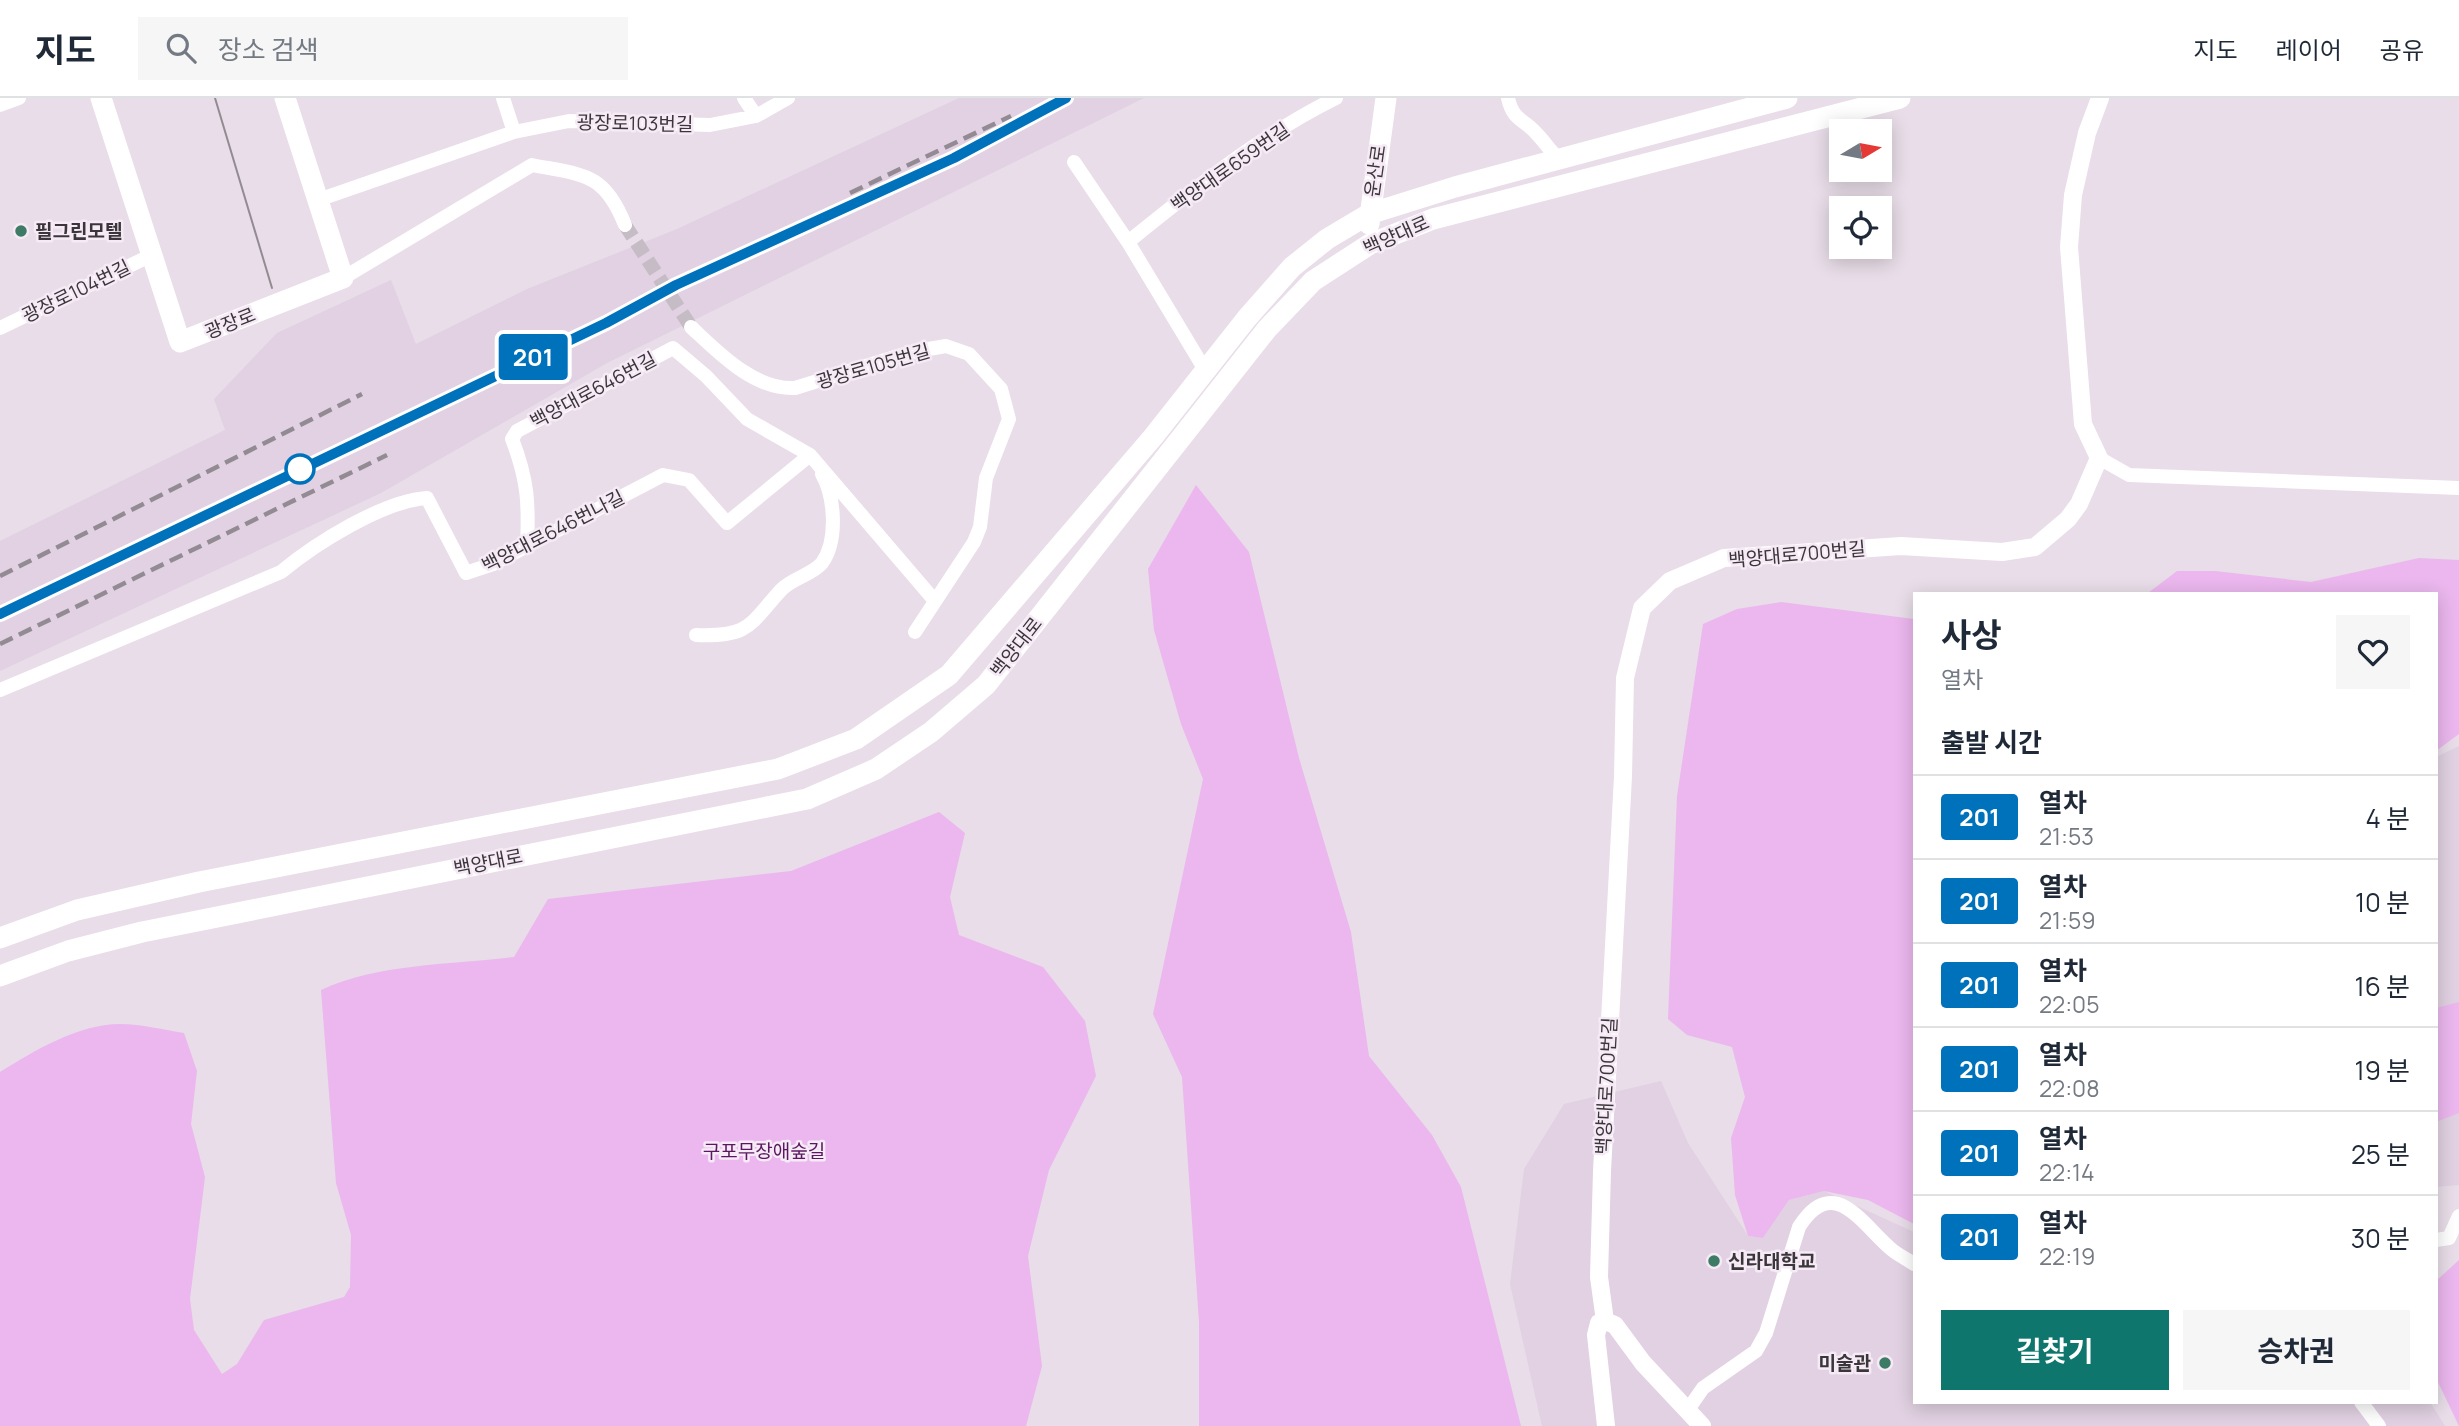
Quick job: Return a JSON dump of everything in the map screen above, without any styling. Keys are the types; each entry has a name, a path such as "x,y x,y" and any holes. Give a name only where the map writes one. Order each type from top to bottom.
{"main road":[{"name":"광장로","path":"101,98 180,342 343,278"},
{"path":"285,98 343,278"},
{"name":"운산로","path":"1370,244 1369,214 1386,98"},
{"name":"백양대로","path":"0,938 76,910 199,882 778,769 856,739 949,675 1153,437 1205,370 1292,267 1327,239 1369,214 1455,187 1761,101 1787,98"},
{"name":"백양대로","path":"0,976 68,951 142,932 807,799 876,769 930,732 986,685 1267,329 1314,281 1370,244 1433,219 1900,98"}],"street":[{"path":"0,105 19,98"},
{"path":"503,98 514,132"},
{"path":"744,98 756,116"},
{"name":"광장로103번길","path":"318,200 514,132 569,121 710,125 756,116 788,98"},
{"name":"백양대로659번길","path":"1128,242 1192,192 1307,113 1336,98"},
{"path":"1508,98 1510,109 1521,123 1536,132 1543,145 1559,159"},
{"path":"2101,98 2087,133 2073,195 2069,247 2083,424 2099,458 2129,475 2459,488"},
{"path":"1074,162 1128,242 1205,370"},
{"path":"343,278 532,165 586,176 614,196 625,225"},
{"name":"광장로104번길","path":"0,328 152,255"},
{"name":"광장로105번길","path":"691,327 736,366 780,389 795,388 911,352 946,346 968,354 1001,389 1009,419 986,478 980,527 915,632"},
{"name":"백양대로646번길","path":"527,548 529,496 524,469 512,439 517,430 673,348 706,376 747,419 810,455 935,601"},
{"path":"696,635 740,631 762,616 792,580 821,564 831,539 832,509 827,482 810,455"},
{"name":"백양대로646번나길","path":"0,690 281,572 316,544 406,500 427,498 466,573 494,565 663,475 690,480 727,523 810,455"},
{"name":"백양대로700번길","path":"1605,1321 1599,1277 1601,1184 1623,776 1625,678 1642,608 1670,581 1724,558 1901,546 2001,552 2035,547 2068,519 2079,504 2099,458"},
{"path":"1687,1411 1703,1388 1756,1351 1766,1333 1799,1227 1808,1212 1822,1202 1838,1203 1859,1216 1892,1251 1913,1263"},
{"path":"2438,1240 2449,1238 2459,1216"},
{"path":"1606,1426 1596,1335 1599,1323 1605,1321 1615,1325 1643,1363 1702,1426"},
{"path":"2362,1404 2379,1426"}],"shaded area":[{"path":"959,98 1144,98 607,363 381,493 0,671 0,541 225,430 214,399 277,333 391,280 416,344 527,289 677,229"},
{"path":"2459,746 2459,1185 2438,1187 2438,756"},
{"name":"신라대학교","path":"1661,1081 1688,1143 1748,1236 1763,1238 1789,1200 1824,1191 1913,1232 1913,1404 2431,1404 2445,1426 1542,1426 1510,1284 1524,1169 1564,1104"}],"green space":[{"path":"1196,485 1249,552 1299,758 1351,932 1369,1056 1432,1135 1461,1187 1521,1426 1199,1426 1199,1322 1182,1077 1153,1014 1203,779 1181,724 1154,630 1148,569"},
{"path":"2419,558 2459,560 2459,734 2438,750 2438,592 2149,592 2177,571 2215,571 2311,582"},
{"path":"1781,602 1913,619 1913,1223 1868,1200 1824,1191 1789,1200 1763,1238 1748,1236 1735,1195 1731,1138 1745,1097 1732,1047 1687,1035 1668,1019 1677,796 1703,624 1737,609"},
{"name":"구포무장애숲길","path":"939,812 965,833 950,897 959,935 1043,967 1085,1021 1096,1076 1049,1170 1028,1256 1042,1366 1026,1426 0,1426 0,1072 57,1040 104,1025 128,1024 184,1033 197,1071 191,1124 205,1177 190,1299 194,1330 222,1374 237,1364 264,1320 344,1297 350,1287 351,1235 336,1183 321,990 344,981 391,970 514,957 548,899 791,871"},
{"path":"2459,1002 2459,1113 2438,1121 2438,1007"},
{"path":"2459,1260 2459,1426 2438,1382 2438,1279"}],"tunnel":[{"path":"625,225 691,327"}],"tram line":[{"path":"215,98 272,288"}],"railway":[{"path":"0,614 606,323 676,285 954,158 1066,98"},
{"path":"850,193 1011,116"},
{"path":"0,576 362,394"},
{"path":"0,644 387,455"}],"train":[{"name":"201","path":"0,614 606,323 676,285 817,218 954,158 1066,98"}],"place":[{"name":"필그린모텔","path":"21,231"},
{"name":"신라대학교","path":"1714,1261"},
{"name":"미술관","path":"1885,1363"}]}
